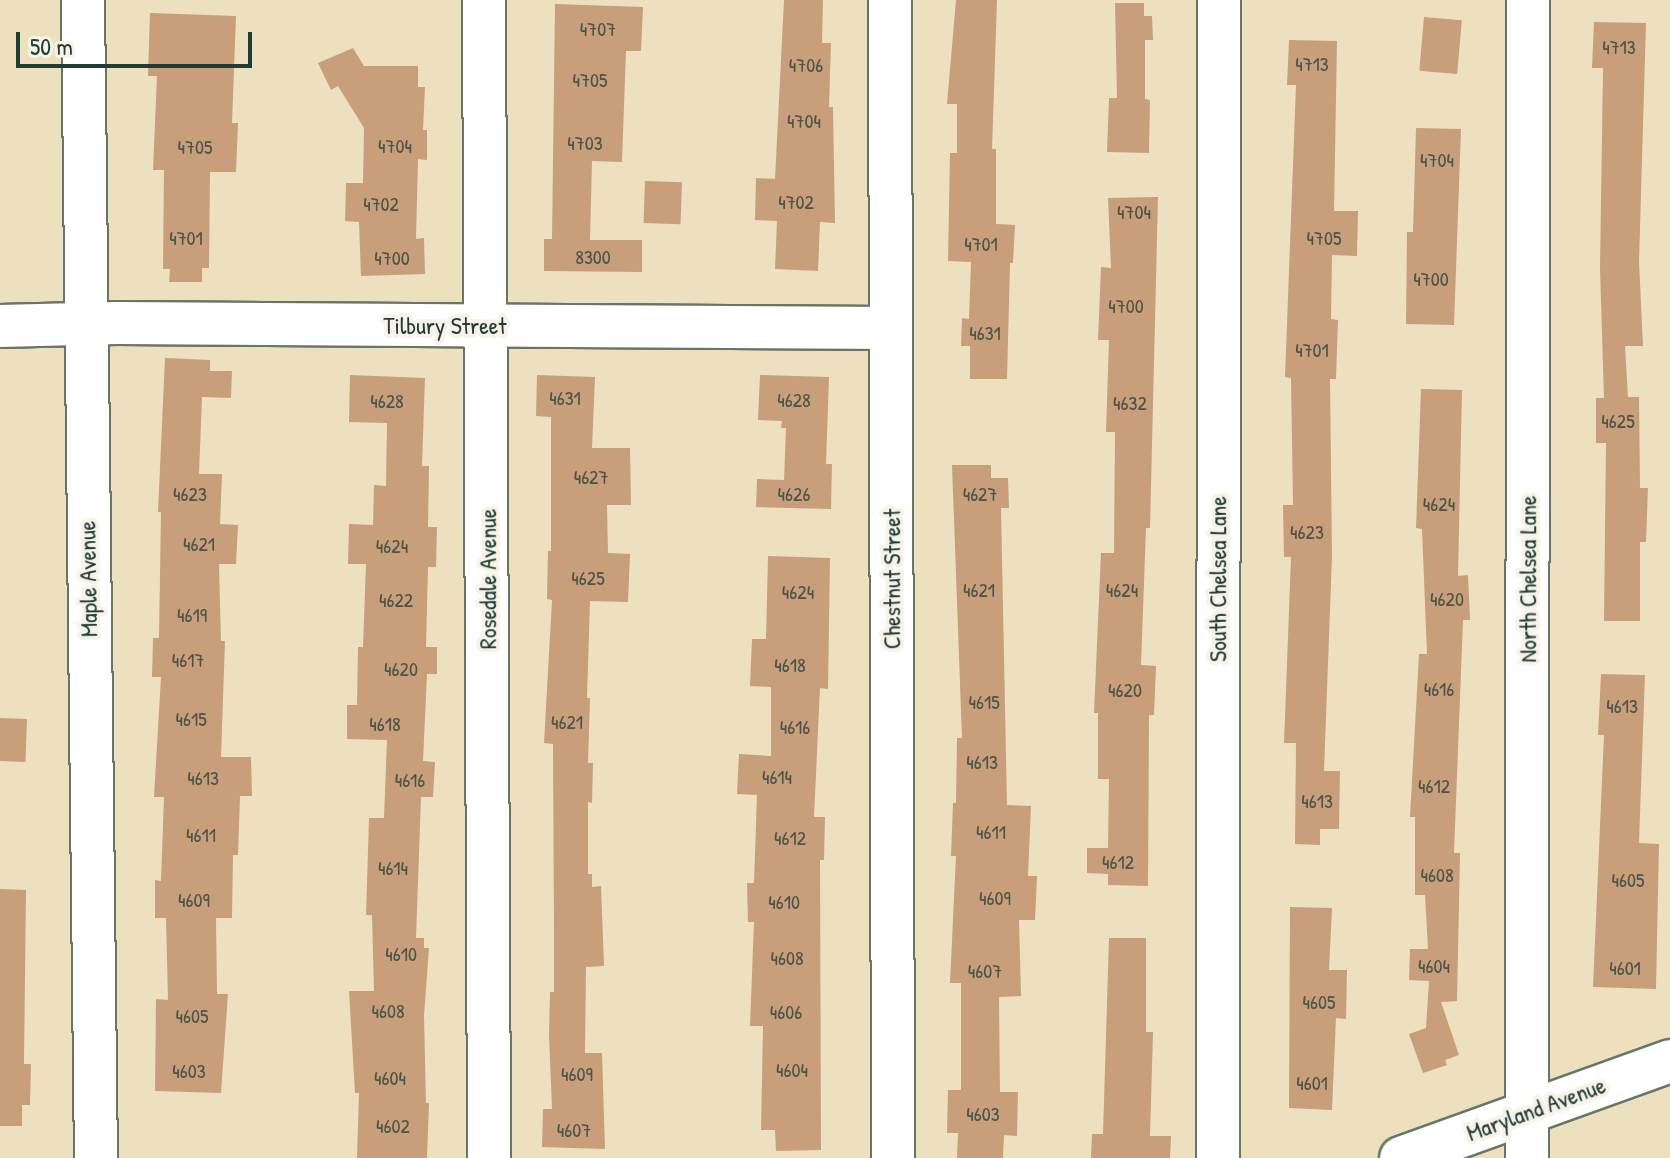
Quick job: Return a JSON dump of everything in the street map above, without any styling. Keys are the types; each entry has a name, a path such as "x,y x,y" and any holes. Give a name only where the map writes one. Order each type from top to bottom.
{"street":[{"name":"Maple Avenue","path":"83,0 84,325 96,1158"},
{"name":"Rosedale Avenue","path":"484,0 488,327 489,1158"},
{"name":"Chestnut Street","path":"890,0 893,1158"},
{"name":"South Chelsea Lane","path":"1218,1158 1219,0"},
{"name":"North Chelsea Lane","path":"1527,1158 1528,0"},
{"name":"Tilbury Street","path":"0,326 891,328"},
{"name":"Maryland Avenue","path":"1401,1158 1670,1061"}],"building":[{"path":"784,0 823,0 822,43 831,43 829,107 833,107 835,223 820,222 818,271 775,269 777,221 755,220 756,178 775,179"},
{"path":"956,0 997,0 992,149 996,149 996,224 1015,225 1013,263 1010,263 1007,379 970,379 970,346 961,346 962,318 969,319 971,262 948,261 950,153 957,153 957,104 947,104"},
{"path":"1115,3 1144,3 1144,16 1152,16 1153,40 1145,40 1145,99 1150,100 1149,153 1107,152 1109,98 1117,98"},
{"path":"555,4 643,7 641,51 626,51 622,162 592,161 590,240 642,240 642,272 544,271 544,239 552,239"},
{"path":"150,13 236,16 232,123 238,123 236,172 210,172 209,268 202,268 202,282 169,282 170,269 163,269 164,170 153,170 157,76 148,76"},
{"path":"1424,17 1462,20 1457,74 1419,71"},
{"path":"1594,22 1646,23 1639,262 1643,346 1625,346 1628,397 1639,397 1640,488 1648,488 1646,542 1640,542 1640,621 1604,621 1606,443 1596,443 1596,398 1604,398 1600,268 1603,68 1592,68"},
{"path":"1289,40 1337,41 1334,211 1358,211 1357,256 1332,255 1331,319 1338,320 1336,379 1330,379 1332,556 1324,771 1340,771 1339,829 1320,829 1320,845 1295,844 1296,743 1284,743 1291,557 1284,557 1283,505 1293,505 1291,378 1285,377 1296,85 1287,85"},
{"path":"353,48 364,66 418,66 418,87 425,87 423,130 427,130 427,160 418,159 416,239 424,238 425,274 361,276 359,222 345,221 346,183 363,183 364,128 338,86 331,90 318,63"},
{"path":"1416,128 1461,129 1454,325 1406,324 1407,232 1413,232"},
{"path":"645,181 682,182 681,224 644,223"},
{"path":"1158,197 1150,528 1146,528 1141,665 1156,666 1154,715 1149,715 1148,886 1108,885 1108,874 1087,873 1087,848 1108,848 1109,779 1098,779 1098,713 1094,713 1101,553 1114,553 1115,432 1106,432 1109,340 1098,340 1101,267 1111,268 1108,198"},
{"path":"165,358 210,360 210,371 232,371 231,398 202,397 199,474 222,474 220,524 238,525 236,564 219,564 221,641 225,641 221,757 251,757 252,796 240,796 238,855 233,855 232,918 216,918 217,994 228,994 221,1093 155,1091 156,999 168,1000 166,918 155,918 155,880 161,881 164,797 154,797 161,677 152,677 153,638 159,638 161,512 158,512"},
{"path":"350,375 425,378 422,466 429,466 428,527 437,527 436,567 428,567 426,647 437,647 437,674 427,674 423,761 435,762 433,797 421,797 416,938 424,938 424,948 429,948 424,1016 426,1103 429,1103 427,1158 357,1158 359,1093 355,1093 349,991 374,991 372,915 366,915 369,818 384,818 387,740 347,739 347,705 357,705 358,647 363,647 366,564 348,564 349,524 373,525 374,485 386,486 387,423 349,422"},
{"path":"537,375 595,377 592,448 630,448 631,505 607,505 608,553 630,554 628,602 590,601 588,763 593,763 592,803 588,802 588,874 592,874 592,887 601,886 604,966 586,967 585,1053 602,1053 605,1149 542,1147 543,1109 552,1109 549,1035 550,992 554,992 553,744 544,743 552,600 547,599 548,551 551,551 551,417 536,416"},
{"path":"760,375 829,377 826,464 832,464 831,509 756,507 757,479 784,480 786,428 781,428 782,421 758,420"},
{"path":"1421,389 1462,390 1458,576 1468,575 1470,620 1463,620 1454,853 1460,853 1457,1001 1441,1002 1459,1055 1445,1060 1447,1065 1423,1073 1409,1034 1426,1028 1429,981 1409,980 1410,949 1428,949 1425,895 1415,895 1415,817 1410,817 1419,654 1427,654 1422,529 1416,528"},
{"path":"952,465 991,465 991,478 1008,478 1009,508 1001,508 1007,805 1031,806 1028,876 1037,876 1035,920 1019,920 1021,996 999,997 1000,1092 1018,1092 1017,1136 1004,1135 1003,1158 957,1158 958,1133 947,1133 948,1090 961,1090 961,983 950,983 956,856 951,856 953,803 956,803 957,738 962,738"},
{"path":"768,556 830,558 828,689 820,688 814,817 825,817 824,860 820,860 821,1150 776,1151 775,1130 761,1130 763,1026 750,1026 754,922 748,922 747,883 754,883 757,795 737,794 739,754 771,756 771,687 750,686 752,639 766,639"},
{"path":"1601,674 1645,675 1639,843 1659,844 1656,989 1593,987 1604,735 1598,735"},
{"path":"0,718 27,719 25,762 0,761"},
{"path":"0,889 26,890 24,1064 31,1064 30,1105 22,1105 22,1126 0,1126"},
{"path":"1290,907 1332,908 1329,970 1347,970 1346,1019 1336,1018 1332,1110 1289,1108"},
{"path":"1109,938 1146,938 1146,1032 1153,1032 1150,1136 1171,1136 1170,1158 1091,1158 1092,1134 1103,1134"}]}
